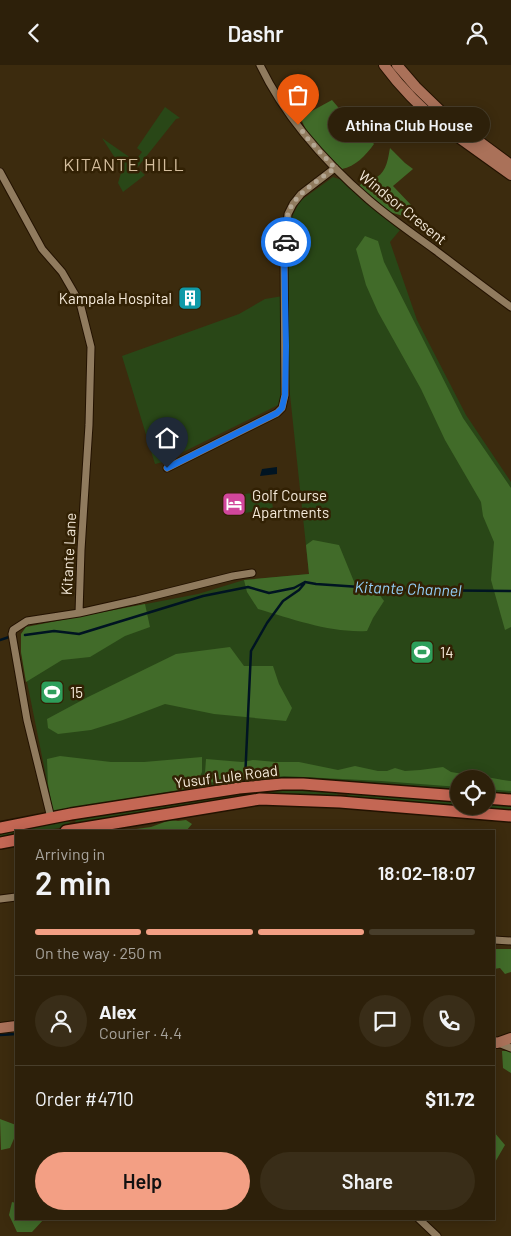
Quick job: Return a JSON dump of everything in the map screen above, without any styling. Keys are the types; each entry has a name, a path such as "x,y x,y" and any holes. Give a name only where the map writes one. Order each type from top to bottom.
{"main road":[{"path":"384,65 401,86 439,123 511,175"},
{"path":"397,65 416,87 449,119 511,165"},
{"name":"Yusuf Lule Road","path":"0,828 99,810 265,785 303,783 450,795"},
{"path":"340,802 341,787"},
{"name":"Yusuf Lule Road","path":"72,830 260,799 340,802 511,816"},
{"path":"495,799 511,800"},
{"path":"0,843 15,840"},
{"path":"0,1028 15,1026"},
{"path":"496,1042 511,1039"}],"street":[{"name":"Windsor Cresent","path":"260,65 266,79 292,118 308,139 335,168 369,200 511,307"},
{"path":"167,468 277,413 282,408 285,395 286,346 284,252 288,214 301,194 335,168"},
{"name":"Kitante Lane","path":"0,172 42,249 62,272 80,303 91,347 79,613 27,621 13,630 12,634 27,720 51,818"},
{"path":"79,613 252,573"},
{"path":"0,899 15,897"},
{"path":"495,940 511,941"},
{"path":"496,1042 511,1048"},
{"path":"420,1220 437,1236"}],"green space":[{"path":"332,100 343,113 350,111 358,125 374,144 360,160 342,169 309,136 301,119"},
{"path":"165,107 180,118 176,119 137,168 145,175 123,192 118,183 121,173 117,161 102,138 135,161 142,152 137,148"},
{"path":"390,148 413,169 393,186 412,206 406,217 390,212 359,186 377,177 383,171"},
{"path":"333,177 342,180 363,201 400,230 390,242 417,320 466,415 511,482 511,793 495,792 495,770 450,770 450,788 298,778 245,780 53,811 21,652 21,634 26,627 198,594 244,580 309,574 286,357 282,403 163,462 155,464 122,356 239,314 265,299 283,296 286,228 300,201"},
{"path":"365,236 378,241 384,262 463,418 511,488 511,627 505,630 491,580 494,542 483,516 481,502 445,440 421,389 378,312 366,285 356,249"},
{"path":"270,490 273,508 229,516 227,497"},
{"path":"313,540 339,545 357,589 376,590 384,601 367,631 325,628 258,609 247,592 244,580 309,574 306,545"},
{"path":"145,604 150,627 125,636 90,657 62,660 26,682 21,652 21,634 26,627"},
{"path":"230,647 244,666 273,666 279,684 292,708 286,721 214,714 165,704 91,730 58,734 48,728 47,719 176,654"},
{"path":"60,756 111,762 144,762 202,757 202,772 194,788 53,811 48,784 47,759"},
{"path":"206,759 242,762 253,760 299,762 338,770 355,766 378,771 387,771 395,768 405,771 443,767 450,771 450,786 284,776 259,779 235,778 198,785 205,773"},
{"path":"495,778 511,781 511,791 495,790"},
{"path":"292,789 335,792 338,794 333,798 288,794 253,796 78,824 75,822 79,818 245,791"},
{"path":"350,792 450,799 450,805 351,799 347,794"},
{"path":"495,803 511,804 511,810 495,809"},
{"path":"170,820 186,820 192,824 187,830 135,830 151,827"},
{"path":"66,821 70,822 69,826 48,830 15,830 15,835 0,837 0,832"},
{"path":"495,949 511,949 511,972 505,974 500,968 495,969"},
{"path":"502,1051 511,1051 511,1073 503,1068"},
{"path":"0,1119 15,1125 15,1136 10,1148 1,1150"},
{"path":"495,1133 505,1145 495,1162"},
{"path":"12,1202 15,1203 15,1220 43,1220 32,1232 17,1232 9,1215"}],"water":[{"path":"277,467 277,474 260,476 262,469"}],"waterway":[{"name":"Kitante Channel","path":"305,582 404,590 511,591"},
{"path":"25,635 54,631 79,634 203,596 248,587 269,593 294,588 305,582"},
{"path":"245,780 251,651 267,623 283,601 299,590 304,584"},
{"name":"Kitante Channel","path":"0,640 9,637"},
{"path":"0,1035 15,1034"}],"way so far":[{"path":"286,242 288,214 293,204 301,194 335,168 308,139 298,125"}],"place":[{"name":"Athina Club House","path":"298,125"},
{"name":"Kampala Hospital","path":"190,298"},
{"name":"Golf Course Apartments","path":"234,504"},
{"name":"14","path":"422,652"},
{"name":"15","path":"52,692"}],"district":[{"name":"KITANTE HILL","path":"124,164"}],"route":[{"path":"167,468 277,413 282,408 285,395 284,252 286,242"}]}
